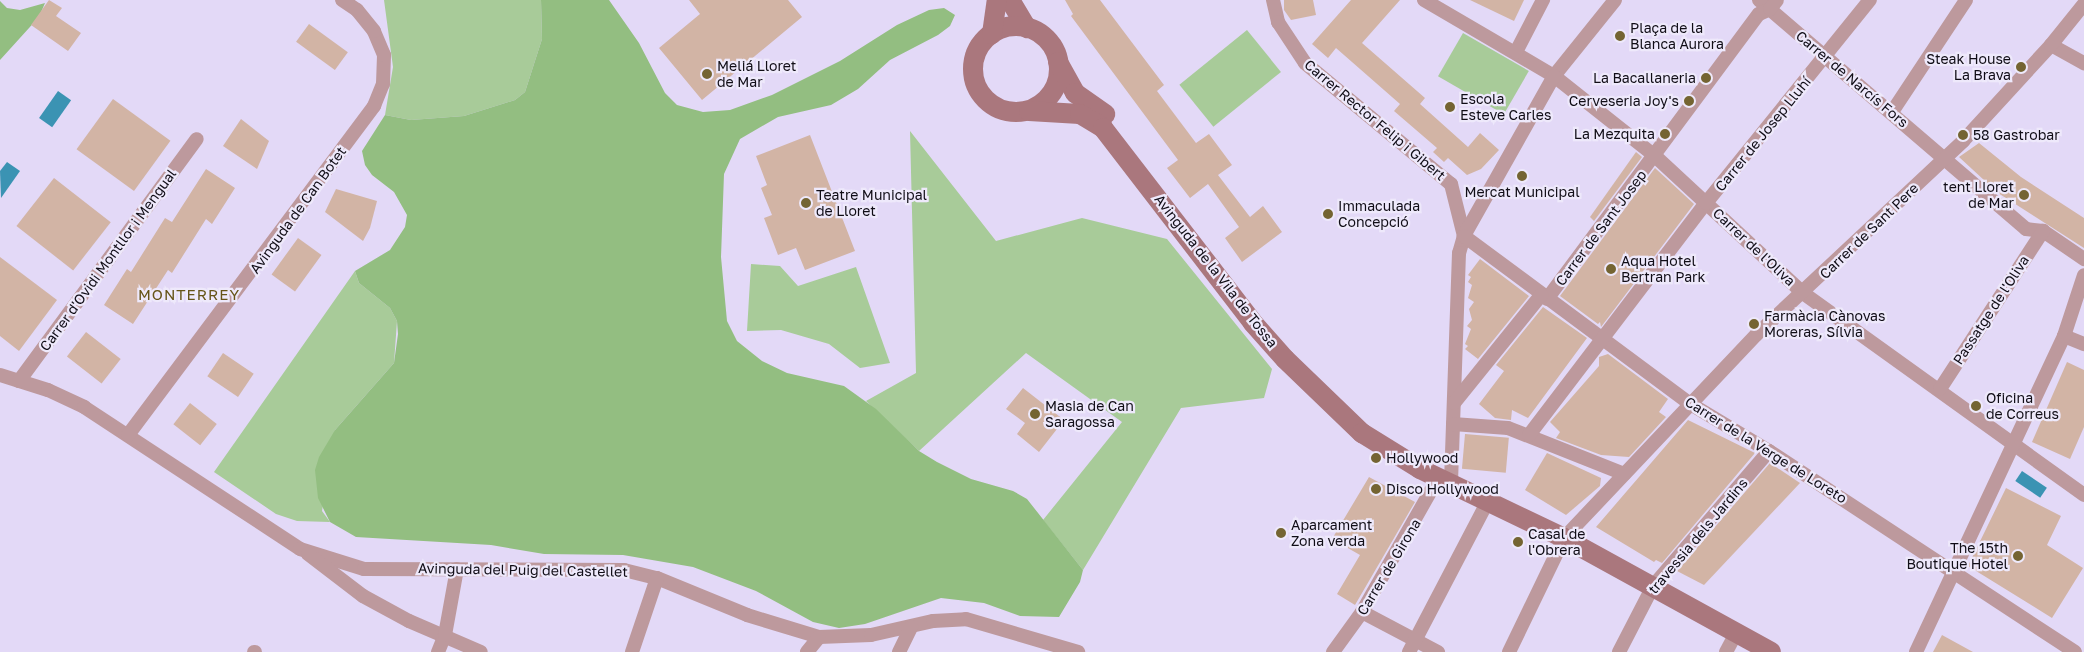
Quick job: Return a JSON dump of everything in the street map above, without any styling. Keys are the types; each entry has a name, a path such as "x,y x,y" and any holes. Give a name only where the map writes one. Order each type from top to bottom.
{"main road":[{"path":"992,34 997,0"},
{"path":"1010,0 1027,28 1048,40 1058,62 1057,76 1049,95 1029,110 1011,112 994,107 976,86 974,59 992,34 1003,28 1027,28"},
{"name":"Avinguda de la Vila de Tossa","path":"1058,62 1069,87 1116,124 1247,296 1290,346 1362,417 1444,481"},
{"name":"Avinguda de la Vila de Tossa","path":"1029,110 1069,112 1097,122 1114,140 1253,323 1286,359 1362,433 1444,481 1564,538 1771,652"}],"street":[{"name":"Avinguda de Can Botet","path":"128,435 374,106 383,84 384,55 374,30 356,10 342,0"},
{"name":"Carrer Rector Felip i Gibert","path":"1273,0 1278,22 1305,63 1451,184 1464,236 1459,253 1453,424 1444,481"},
{"name":"Carrer de l'Oliva","path":"1424,0 1516,52 1554,76 1655,156 1803,293 1940,388 2013,445 2084,495"},
{"path":"1516,52 1543,0"},
{"path":"1464,236 1554,76 1616,0"},
{"name":"Carrer de Josep Lluhí","path":"1529,435 1706,203 1870,0"},
{"path":"1892,112 1966,0"},
{"name":"Carrer de Sant Pere","path":"1509,652 1564,538 1756,334 1803,293 1945,158 2051,45 2084,4"},
{"name":"Carrer de Narcís Fors","path":"1766,6 1892,112 2026,229 2043,231 2084,259"},
{"name":"Carrer de Sant Josep","path":"1454,403 1544,297 1655,156 1766,6"},
{"path":"2051,45 2084,63"},
{"name":"Carrer d'Ovidi Montllor i Mengual","path":"19,381 197,139"},
{"name":"Passatge de l'Oliva","path":"1940,388 2043,231"},
{"name":"Carrer de la Verge de Loreto","path":"1464,236 1544,297 1604,338 1689,403 1769,451 1954,570 2075,652"},
{"path":"1916,652 2064,336 2084,275"},
{"path":"2064,336 2084,344"},
{"name":"Avinguda del Puig del Castellet","path":"0,375 68,399 128,435 300,548 364,568 605,568 657,578 747,615 819,637 871,635 946,619 966,619 1078,652"},
{"path":"1453,424 1502,426 1529,435 1624,474"},
{"name":"travessia dels Jardins","path":"1619,652 1653,586 1769,451"},
{"name":"Carrer de Girona","path":"1333,652 1362,612 1444,481"},
{"path":"1412,646 1487,503"},
{"path":"300,548 363,596 409,622 445,635 481,652"},
{"path":"438,652 445,635 457,569"},
{"path":"632,652 657,578"},
{"path":"1362,612 1412,646 1438,652"},
{"path":"899,652 912,627"},
{"path":"1726,652 1736,633"},
{"path":"807,652 819,637"}],"green space":[{"path":"384,0 541,0 542,39 525,92 515,100 464,116 411,120 385,115 393,67"},
{"path":"541,0 609,0 639,43 665,93 677,105 703,112 730,110 772,95 840,61 897,25 929,10 944,8 955,15 950,26 938,35 890,60 858,89 831,105 778,117 740,139 724,174 721,257 727,321 737,341 762,361 787,373 844,386 876,409 919,451 971,479 1013,491 1027,499 1083,570 1080,582 1059,617 1020,616 984,603 941,598 865,624 839,628 813,622 756,591 693,567 623,555 544,554 491,545 356,537 330,522 318,498 315,470 319,457 335,430 394,363 398,334 397,321 390,308 359,283 355,271 390,250 405,227 407,215 394,192 372,175 365,165 362,151 385,115 411,120 464,116 515,100 525,92 542,39"},
{"path":"0,1 7,8 20,10 45,3 39,17 0,60"},
{"path":"1247,30 1281,72 1213,127 1179,85"},
{"path":"1463,33 1529,71 1504,114 1438,76"},
{"path":"910,131 996,241 1082,218 1167,239 1272,369 1264,398 1181,408 1083,570 1043,520 1122,422 1026,353 919,451 866,401 916,373"},
{"path":"751,264 780,266 798,286 856,267 890,363 860,368 829,344 781,330 747,331"},
{"path":"355,271 359,283 390,308 397,321 394,363 335,430 322,511 330,522 297,521 276,514 214,472"}],"water":[{"path":"58,91 71,100 52,127 39,118"},
{"path":"7,162 20,171 1,198 0,171"},
{"path":"2022,471 2047,488 2040,498 2015,481"}],"building":[{"path":"49,0 62,8 56,16 81,33 68,51 31,25"},
{"name":"Meliá Lloret de Mar","path":"689,0 788,0 802,17 702,100 659,48 700,14"},
{"path":"1065,0 1100,0 1164,85 1157,91 1196,143 1209,134 1232,165 1218,175 1250,217 1263,206 1282,232 1242,262 1225,238 1239,227 1208,184 1190,198 1167,168 1178,160 1071,16 1073,14"},
{"path":"1284,0 1313,0 1316,15 1291,20 1284,10"},
{"path":"1351,0 1400,0 1362,43 1425,98 1420,104 1468,147 1480,133 1499,150 1481,169 1467,175 1448,158 1444,162 1433,152 1437,148 1394,111 1400,104 1336,48 1328,58 1312,44"},
{"path":"1470,0 1524,0 1514,21"},
{"path":"309,24 348,52 335,70 296,42"},
{"path":"113,99 170,141 134,191 77,149"},
{"path":"241,119 269,141 257,169 223,146"},
{"name":"Teatre Municipal de Lloret","path":"810,135 855,251 805,270 796,248 778,255 764,218 772,215 761,188 767,185 756,156"},
{"name":"tent Lloret de Mar","path":"1979,143 2021,177 2084,218 2084,248 1998,193 1959,157"},
{"path":"1636,152 1642,157 1594,221 1590,217"},
{"name":"Aqua Hotel Bertran Park","path":"1655,168 1694,204 1601,327 1600,322 1598,324 1560,296"},
{"path":"206,169 235,188 212,224 206,219 172,273 168,270 133,324 104,305 127,269 131,272 165,218 172,222"},
{"path":"54,178 111,222 73,270 16,226"},
{"path":"336,189 377,201 370,228 363,241 325,212"},
{"path":"298,238 321,255 295,291 272,274"},
{"path":"0,257 57,300 19,351 0,336"},
{"path":"1480,259 1529,296 1478,359 1465,349 1468,346 1465,344 1471,329 1467,326 1472,320 1469,309 1474,302 1468,298 1472,285 1468,282 1471,277 1468,275"},
{"path":"1543,307 1587,338 1528,418 1512,410 1511,420 1495,418 1479,404 1504,371 1496,365"},
{"path":"86,332 121,359 102,384 67,356"},
{"path":"223,353 254,374 238,397 207,376"},
{"path":"1608,354 1668,399 1659,412 1666,417 1629,457 1601,455 1556,438 1560,432 1550,422 1599,366 1599,357"},
{"path":"2067,362 2084,370 2084,427 2070,459 2032,442"},
{"name":"Masia de Can Saragossa","path":"1023,388 1064,420 1039,452 1017,434 1025,423 1006,409"},
{"path":"190,403 217,424 200,445 173,424"},
{"path":"1688,420 1755,453 1662,563 1656,560 1654,562 1596,527"},
{"path":"1465,434 1509,438 1506,473 1462,469"},
{"path":"1547,453 1601,478 1600,486 1566,515 1525,490"},
{"path":"1770,463 1800,483 1704,585 1677,571"},
{"path":"1369,477 1415,502 1355,605 1337,594 1360,555 1332,539"},
{"name":"The 15th Boutique Hotel","path":"2006,488 2061,516 2047,545 2083,568 2052,618 1968,566"},
{"path":"1942,635 1973,652 1933,652"}],"place":[{"name":"Plaça de la Blanca Aurora","path":"1620,36"},
{"name":"Steak House La Brava","path":"2021,67"},
{"name":"Meliá Lloret de Mar","path":"707,74"},
{"name":"La Bacallaneria","path":"1706,78"},
{"name":"Cerveseria Joy's","path":"1689,101"},
{"name":"Escola Esteve Carles","path":"1450,107"},
{"name":"La Mezquita","path":"1665,134"},
{"name":"58 Gastrobar","path":"1963,135"},
{"name":"Mercat Municipal","path":"1522,176"},
{"name":"tent Lloret de Mar","path":"2024,195"},
{"name":"Teatre Municipal de Lloret","path":"806,203"},
{"name":"Immaculada Concepció","path":"1328,214"},
{"name":"Aqua Hotel Bertran Park","path":"1611,269"},
{"name":"Farmàcia Cànovas Moreras, Sílvia","path":"1754,324"},
{"name":"Oficina de Correus","path":"1976,406"},
{"name":"Masia de Can Saragossa","path":"1035,414"},
{"name":"Hollywood","path":"1376,458"},
{"name":"Disco Hollywood","path":"1376,489"},
{"name":"Aparcament Zona verda","path":"1281,533"},
{"name":"Casal de l'Obrera","path":"1518,542"},
{"name":"The 15th Boutique Hotel","path":"2018,556"}],"district":[{"name":"MONTERREY","path":"189,295"}]}
